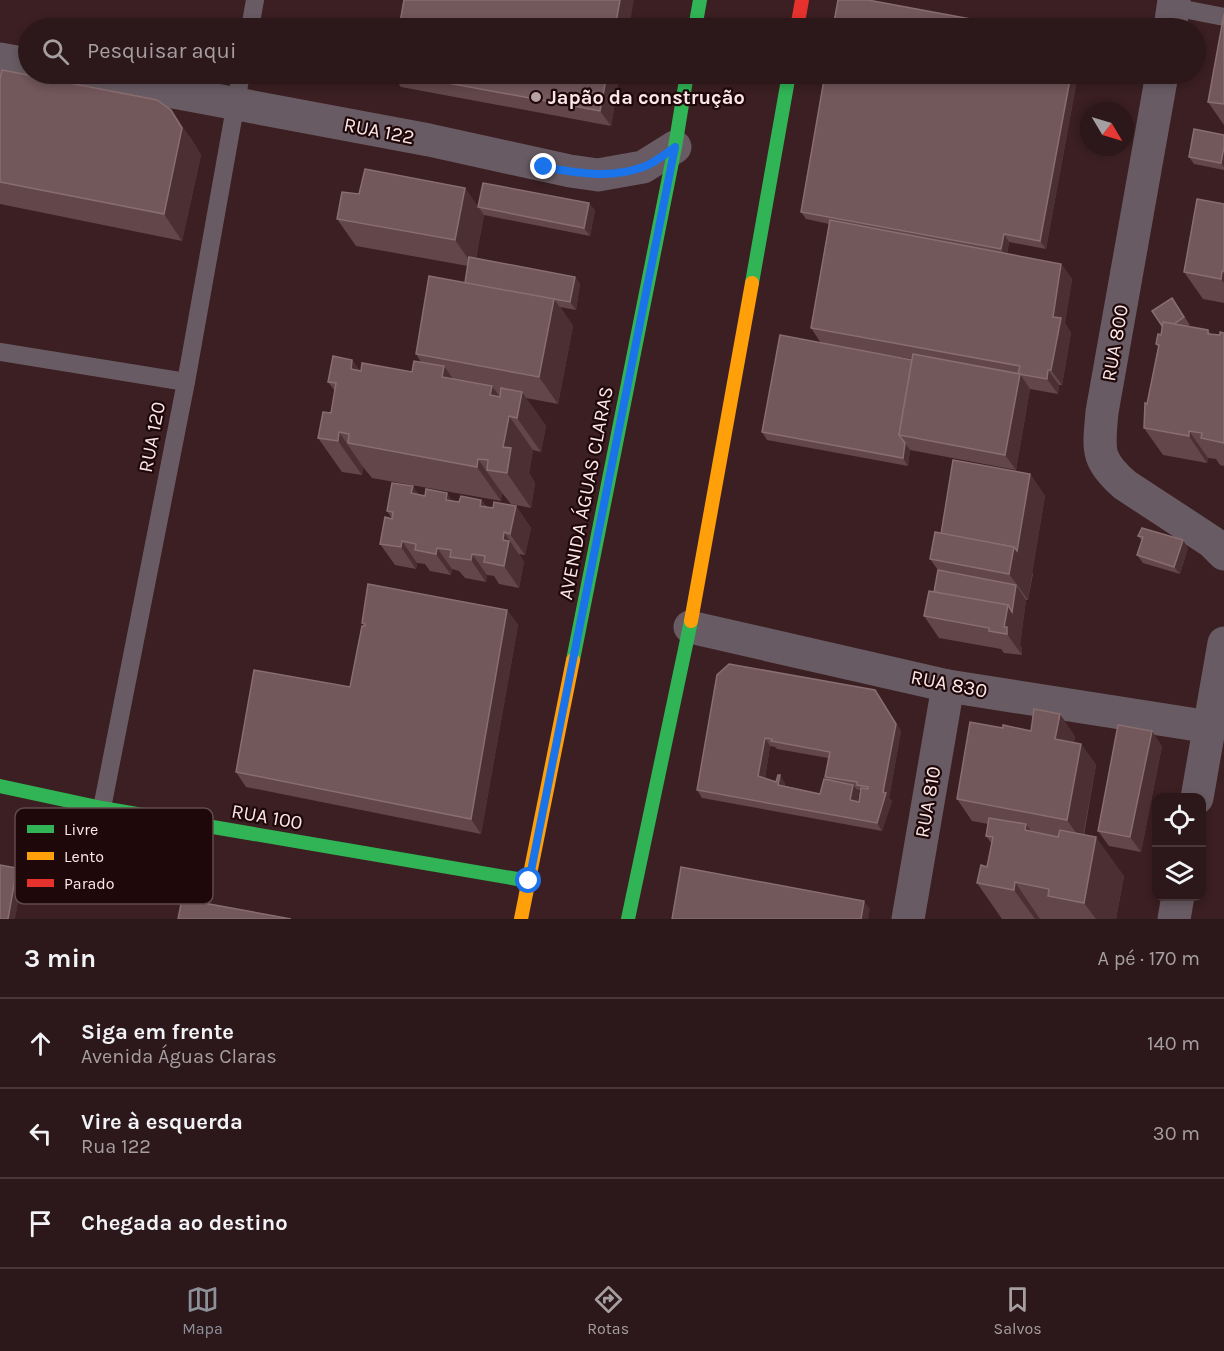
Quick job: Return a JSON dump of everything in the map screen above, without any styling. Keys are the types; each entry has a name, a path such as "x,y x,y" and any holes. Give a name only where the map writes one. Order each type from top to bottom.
{"main road":[{"path":"697,18 700,0"},
{"path":"799,18 802,0"},
{"name":"AVENIDA ÁGUAS CLARAS","path":"521,919 675,147 685,84"},
{"path":"628,919 690,627 787,84"},
{"name":"RUA 100","path":"0,786 102,808"},
{"name":"RUA 100","path":"213,827 529,881"}],"street":[{"path":"0,59 18,62"},
{"name":"RUA 122","path":"192,84 238,88 429,140 544,167 598,175 643,167 675,147"},
{"name":"RUA 800","path":"1160,84 1102,412 1100,454 1113,475 1125,485 1212,542 1224,554"},
{"name":"RUA 830","path":"690,627 948,686 1210,727"},
{"path":"1198,793 1224,643"},
{"name":"RUA 810","path":"908,919 948,686"},
{"path":"1174,919 1177,901"}],"lane":[{"path":"252,18 255,0"},
{"path":"1172,12 1224,17"},
{"name":"RUA 120","path":"102,808 186,382 238,88"},
{"path":"0,352 186,382"}],"building":[{"name":"Japão da construção","path":"404,0 620,0 617,18 401,18"},
{"path":"838,0 868,0 965,18 835,18"},
{"path":"1224,14 1224,104 1208,102"},
{"path":"2,70 18,73 18,84 74,84 157,100 171,110 182,128 164,214 0,182 0,79"},
{"path":"453,84 605,84 600,111"},
{"path":"823,84 1069,84 1040,241 1004,234 1001,249 801,212"},
{"path":"1194,129 1224,135 1221,163 1189,157"},
{"path":"365,169 465,188 455,240 337,219 342,192 359,194"},
{"path":"483,183 589,203 584,228 478,207"},
{"path":"1197,199 1224,204 1224,271 1222,271 1221,279 1184,272"},
{"path":"830,220 1061,264 1053,317 1061,318 1051,370 1048,370 1047,379 1018,374 1020,366 811,328"},
{"path":"469,257 575,277 570,302 465,283"},
{"path":"429,276 554,299 539,377 416,354"},
{"path":"1172,298 1184,317 1174,324 1163,322 1162,326 1152,311"},
{"path":"1163,322 1208,330 1208,334 1224,333 1224,443 1201,438 1202,433 1189,431 1189,436 1144,428 1145,403 1147,404 1159,345 1156,344 1158,334 1161,335"},
{"path":"780,335 912,360 899,435 905,443 903,458 762,432"},
{"path":"913,354 1020,374 1005,455 899,435"},
{"path":"333,356 352,360 351,369 361,371 362,363 412,372 414,361 444,366 442,377 492,386 490,395 500,397 501,388 522,392 517,418 509,416 503,447 511,448 507,473 487,470 488,460 478,459 477,467 348,443 349,434 339,432 338,441 318,438 323,412 331,413 336,383 328,382"},
{"path":"953,460 1030,474 1017,551 1014,547 941,534"},
{"path":"392,483 413,486 411,493 425,496 426,489 447,493 446,500 459,502 461,496 481,500 480,506 493,508 494,502 516,506 510,534 504,532 503,540 509,541 504,566 484,562 485,556 472,554 471,560 450,557 451,550 437,548 436,554 415,550 416,544 402,541 401,547 380,544 385,517 392,519 393,512 387,511"},
{"path":"1142,528 1183,540 1174,567 1137,555 1143,537 1138,536"},
{"path":"935,532 1014,547 1009,574 930,559"},
{"path":"938,570 1016,585 1012,612 1008,605 934,592"},
{"path":"368,584 507,610 471,819 236,772 254,670 350,687 362,626 365,626 362,623"},
{"path":"929,591 1008,605 1004,627 1007,627 1007,634 989,631 989,628 924,616"},
{"path":"729,664 875,690 896,724 883,792 886,793 877,823 697,790 717,675","holes":["765,738 772,739 771,741 830,752 825,777 857,782 857,785 868,787 868,789 861,788 859,802 850,800 853,785 824,779 820,794 778,785 780,775 776,782 758,776"]},
{"path":"1034,709 1060,714 1055,739 1081,744 1067,820 957,799 970,722 1003,728 1003,725 1031,731"},
{"path":"1118,725 1152,731 1130,837 1098,831"},
{"path":"989,818 1026,824 1025,830 1058,837 1060,830 1096,837 1084,903 1048,896 1049,889 1015,882 1014,890 977,883 981,865 987,867 993,837 986,836"},
{"path":"0,865 15,868 15,879 8,919 0,919"},
{"path":"681,867 864,901 861,919 672,919"},
{"path":"181,904 209,904 291,919 178,919"}],"traffic: fast":[{"path":"697,18 700,0"},
{"path":"573,660 675,147 685,84"},
{"path":"752,283 787,84"},
{"path":"628,919 691,621"},
{"path":"0,786 102,808"},
{"path":"213,827 529,881"}],"traffic: slow":[{"path":"691,621 752,283"},
{"path":"521,919 573,660"}],"traffic: jam":[{"path":"799,18 802,0"}],"place":[{"name":"Japão da construção","path":"536,97"}],"route":[{"path":"529,881 675,147 643,167 620,172 598,175 544,167"}]}
